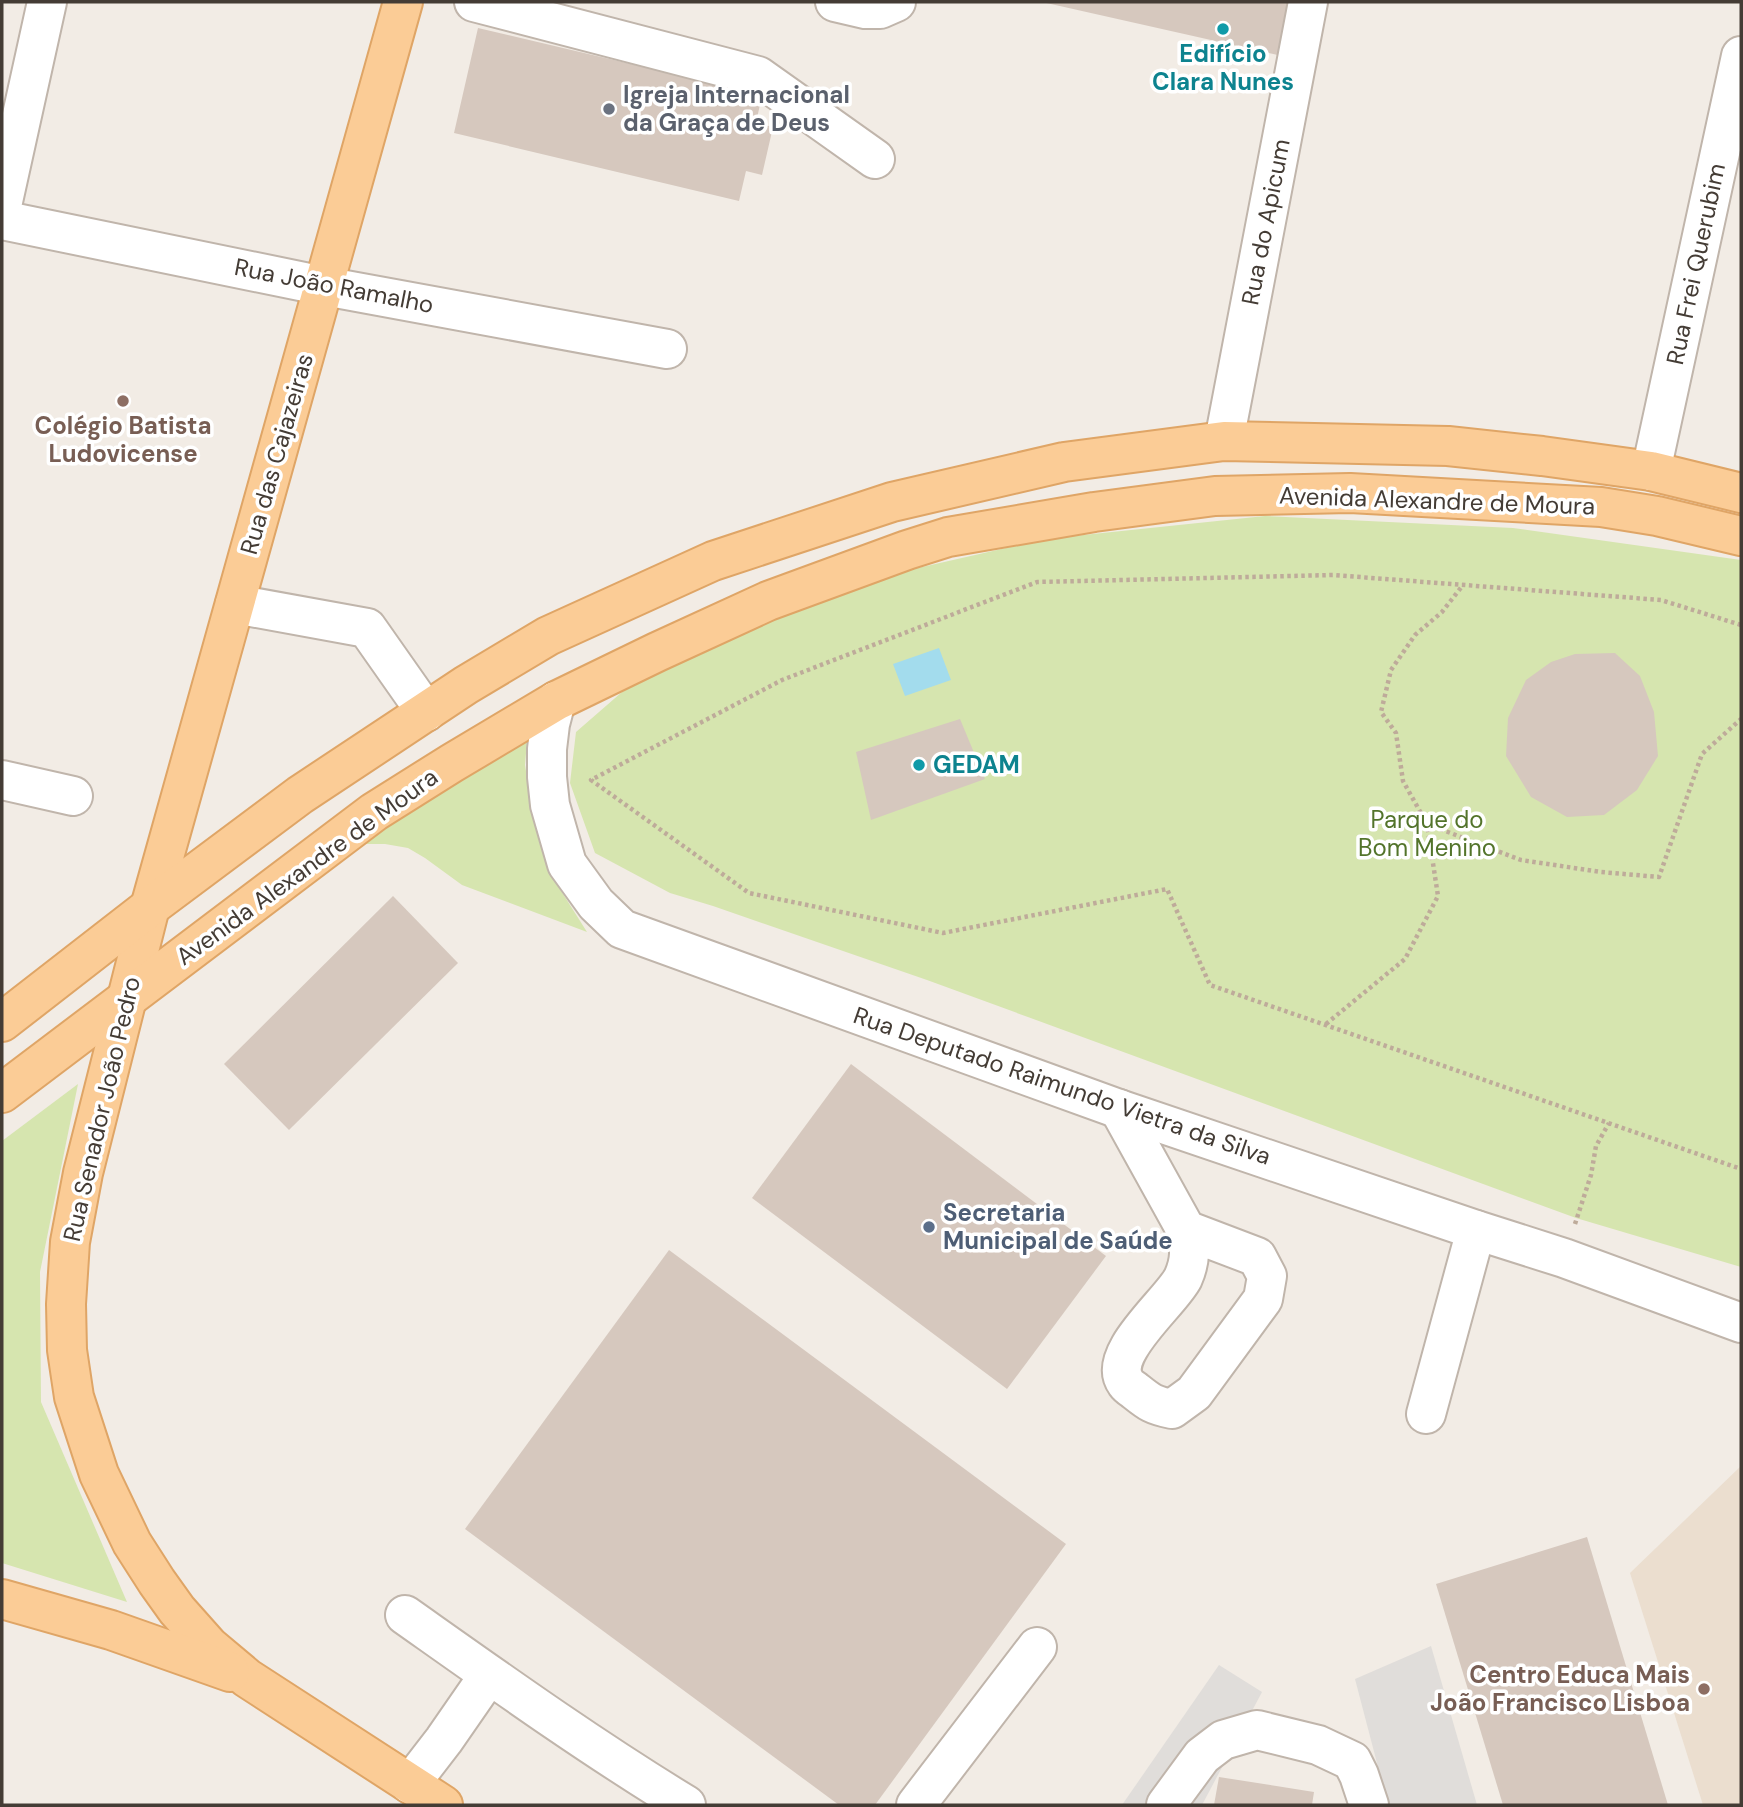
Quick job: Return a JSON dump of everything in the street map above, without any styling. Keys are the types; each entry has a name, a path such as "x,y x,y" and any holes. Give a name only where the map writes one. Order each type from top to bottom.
{"main road":[{"name":"Rua das Cajazeiras","path":"150,907 403,2"},
{"name":"Avenida Alexandre de Moura","path":"2,1022 150,907 300,796 466,685 548,636 713,561 892,502 1065,462 1224,441 1388,444 1475,449 1651,471 1741,493"},
{"path":"948,537 1025,506 1204,480 1215,472 1219,465 1224,441"},
{"path":"1350,493 1348,483 1352,468 1368,454 1388,444"},
{"name":"Avenida Alexandre de Moura","path":"2,1093 374,812 452,762 556,701 657,652 768,601 907,550 948,537 1094,512 1215,496 1350,493 1601,507 1657,516 1741,536"},
{"path":"150,907 178,923 194,927 209,928 228,922"},
{"name":"Rua Senador João Pedro","path":"150,907 83,1172 70,1242 66,1304 67,1350 74,1397 99,1475 132,1543 157,1583 209,1646 247,1678 443,1805"},
{"name":"Rua Senador João Pedro","path":"2,1599 111,1630 247,1678"}],"street":[{"path":"2,206 47,2"},
{"path":"474,2 758,76 875,159"},
{"path":"835,2 865,9 880,9 896,2"},
{"name":"Rua do Apicum","path":"1224,441 1308,2"},
{"name":"Rua Frei Querubim","path":"1651,471 1741,56"},
{"name":"Rua João Ramalho","path":"2,219 324,286 667,349"},
{"path":"235,604 367,628 426,712"},
{"name":"Rua Deputado Raimundo Vietra da Silva","path":"556,701 547,749 547,778 550,805 567,864 596,904 622,929 1119,1109 1564,1258 1741,1323"},
{"path":"2,780 73,796"},
{"path":"1119,1109 1186,1230 1190,1251 1181,1281 1128,1348 1121,1366 1125,1382 1153,1405 1172,1409 1194,1393 1263,1299 1267,1276 1257,1257 1186,1230"},
{"path":"1426,1414 1476,1230"},
{"path":"405,1615 647,1782 686,1805"},
{"path":"916,1805 1037,1647"},
{"path":"410,1784 489,1675"},
{"path":"1166,1805 1202,1756 1223,1740 1256,1730 1318,1745 1352,1761 1368,1805"}],"path":[{"path":"1741,625 1661,600 1333,575 1037,582 782,680 591,780 749,893 943,933 1167,889 1210,985 1741,1169"},
{"path":"1325,1025 1405,959 1438,896 1427,824 1403,781 1396,733 1381,712 1391,670 1415,635 1442,612 1464,585"},
{"path":"1427,824 1521,859 1601,872 1659,877 1702,754 1741,719"},
{"path":"1564,1258 1591,1175 1596,1146 1609,1123"}],"shaded area":[{"name":"Centro Educa Mais João Francisco Lisboa","path":"1741,1466 1741,1805 1703,1805 1630,1573"},
{"path":"1431,1646 1477,1805 1388,1805 1355,1679"},
{"path":"1219,1665 1262,1692 1202,1805 1122,1805"}],"green space":[{"name":"Parque do Bom Menino","path":"1265,516 1513,528 1741,560 1741,1267 1576,1218 927,980 670,893 595,853 570,783 576,732 622,692 733,630 909,570 1045,539"},
{"path":"528,730 525,765 542,851 558,886 587,932 462,885 408,848 385,844 355,844"},
{"path":"78,1084 40,1272 41,1402 127,1602 2,1563 2,1141"}],"water":[{"path":"939,648 951,680 905,696 893,664"}],"building":[{"name":"Edifício Clara Nunes","path":"1042,2 1292,2 1282,56"},
{"name":"Igreja Internacional da Graça de Deus","path":"478,28 762,95 756,123 773,127 762,175 746,171 739,201 454,133"},
{"path":"1615,653 1640,676 1654,712 1658,756 1637,790 1604,815 1567,817 1531,797 1506,756 1508,718 1526,680 1551,662 1575,654"},
{"name":"GEDAM","path":"960,719 985,779 871,820 856,752"},
{"path":"393,896 458,963 289,1130 224,1064"},
{"name":"Secretaria Municipal de Saúde","path":"851,1064 1106,1256 1007,1389 752,1198"},
{"path":"669,1250 1066,1544 875,1805 839,1805 465,1529"},
{"path":"1587,1537 1668,1805 1503,1805 1436,1584"},
{"path":"1219,1777 1314,1792 1312,1805 1214,1805"}],"place":[{"name":"Edifício Clara Nunes","path":"1223,29"},
{"name":"Igreja Internacional da Graça de Deus","path":"609,109"},
{"name":"Colégio Batista Ludovicense","path":"123,401"},
{"name":"GEDAM","path":"919,765"},
{"name":"Secretaria Municipal de Saúde","path":"929,1227"},
{"name":"Centro Educa Mais João Francisco Lisboa","path":"1704,1689"}]}
